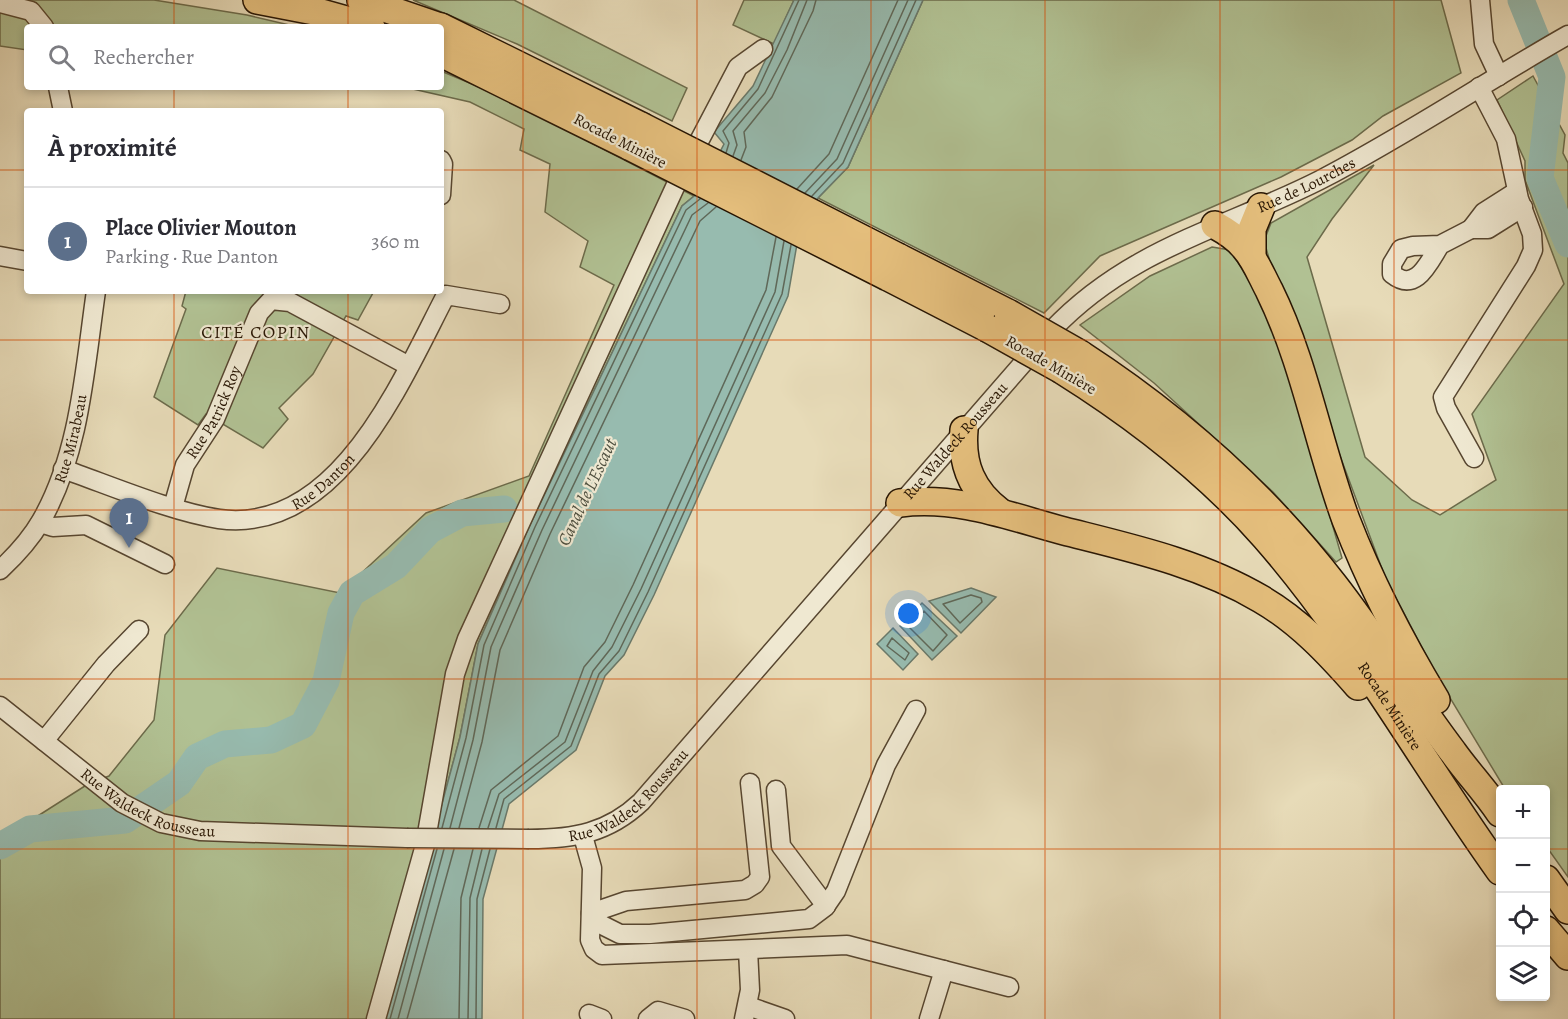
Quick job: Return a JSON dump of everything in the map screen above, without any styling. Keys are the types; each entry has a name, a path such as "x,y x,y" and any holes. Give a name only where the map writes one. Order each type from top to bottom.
{"highway":[{"path":"257,0 314,11 360,24"},
{"name":"Rocade Minière","path":"362,0 432,24"},
{"name":"Rocade Minière","path":"444,29 636,136 997,321 1071,362 1128,386 1185,430 1270,510 1341,594 1453,753 1481,785 1496,807"},
{"name":"Rocade Minière","path":"444,54 636,136"},
{"path":"1252,256 1250,237 1261,207"},
{"path":"1215,225 1238,240 1252,256 1295,349 1330,474 1361,555 1398,633 1457,735 1481,785"},
{"name":"Rocade Minière","path":"1071,362 1121,408 1170,446 1218,488 1259,531 1335,626 1496,865"},
{"path":"964,430 963,453 969,477 985,500 1003,515"},
{"path":"900,503 943,501 1003,515 1182,563 1238,586 1269,603 1296,623 1330,655 1448,796"},
{"path":"1550,886 1568,910"},
{"path":"1550,936 1568,956"}],"street":[{"path":"1480,0 1484,44 1498,76"},
{"path":"0,3 31,11 42,24"},
{"name":"Rue de Lourches","path":"1049,333 1079,303 1127,269 1166,247 1323,178 1563,38"},
{"path":"376,1019 425,845 455,674 467,639 675,187 738,67 763,49"},
{"path":"1474,458 1446,408 1443,397 1530,258 1534,243 1520,199 1506,139 1479,87"},
{"path":"59,90 62,108"},
{"path":"1440,245 1471,229 1484,212 1520,199"},
{"path":"0,256 24,260"},
{"name":"Rue Danton","path":"444,292 500,304"},
{"name":"Rue Mirabeau","path":"0,570 27,542 40,523 63,469 73,432 96,294"},
{"name":"Rue Danton","path":"63,469 173,507 229,520 265,517 294,507 323,486 360,444 383,412 409,366 442,294"},
{"name":"Rue Patrick Roy","path":"173,507 185,465 215,418 259,313 271,300 290,302 409,366"},
{"name":"Rue Waldeck Rousseau","path":"0,706 122,803 151,820 200,831 407,838 529,839 583,836 614,823 641,802 1049,333"},
{"path":"40,523 53,527 86,525 165,564"},
{"path":"44,741 106,664 139,630"},
{"path":"591,913 602,925 620,934 650,934 809,919 826,906 836,891 886,765 916,710"},
{"path":"591,913 626,901 745,890 755,884 760,877 750,783"},
{"path":"776,790 781,846 826,906"},
{"path":"583,836 592,868 590,940 594,949 602,955 847,945 1009,987"},
{"path":"748,950 750,990 746,1013 785,1019"},
{"path":"929,1019 944,970"},
{"path":"648,1019 658,1011 685,1019"}],"green space":[{"path":"0,0 154,0 247,15 285,24 24,24 24,50 0,46"},
{"path":"413,0 514,0 687,88 672,121 517,44"},
{"path":"744,0 794,0 774,44 733,25"},
{"path":"923,0 1441,0 1461,73 1383,116 1352,140 1281,177 1100,256 1044,313 818,198 848,167"},
{"path":"444,72 503,97 694,196 682,206 530,525 478,644 460,737 384,1019 0,1019 0,840 88,784 109,776 154,720 165,635 217,568 340,593 426,513 529,476 614,285 580,267 588,241 545,212 550,164 520,150 524,129 470,102 417,90 444,90"},
{"path":"1533,76 1565,135 1563,153 1568,163 1568,877 1550,852 1550,785 1503,785 1438,678 1385,577 1277,286 1264,241 1271,223 1374,165 1332,219 1307,257 1365,457 1412,500 1440,515 1496,480 1472,414 1564,284 1525,180 1525,161 1497,100"},
{"path":"1212,247 1230,250 1250,281 1281,346 1342,558 1336,562 1273,492 1154,383 1080,325 1150,276"},
{"path":"185,294 372,294 358,320 346,316 313,374 279,408 288,419 263,448 206,414 198,425 154,397 186,309 182,306"}],"water":[{"name":"Canal de L'Escaut","path":"794,0 923,0 848,167 818,198 797,244 788,296 654,595 624,655 605,676 576,750 509,804 483,899 482,1019 384,1019 460,737 478,644 530,525 682,206 699,192 724,144 714,132 753,86"},
{"path":"971,588 996,597 961,633 929,601"},
{"path":"922,603 957,636 932,660 900,626"},
{"path":"893,628 918,654 903,670 877,644"}],"waterway":[{"path":"1521,0 1552,77 1540,178 1568,244"},
{"path":"0,846 30,829 125,820 179,783 197,757 225,744 271,740 303,725 326,681 341,613 352,593 396,566 430,530 462,513 504,509"}],"place":[{"name":"Place Olivier Mouton","path":"129,548"}],"district":[{"name":"CITÉ COPIN","path":"256,332"}]}
